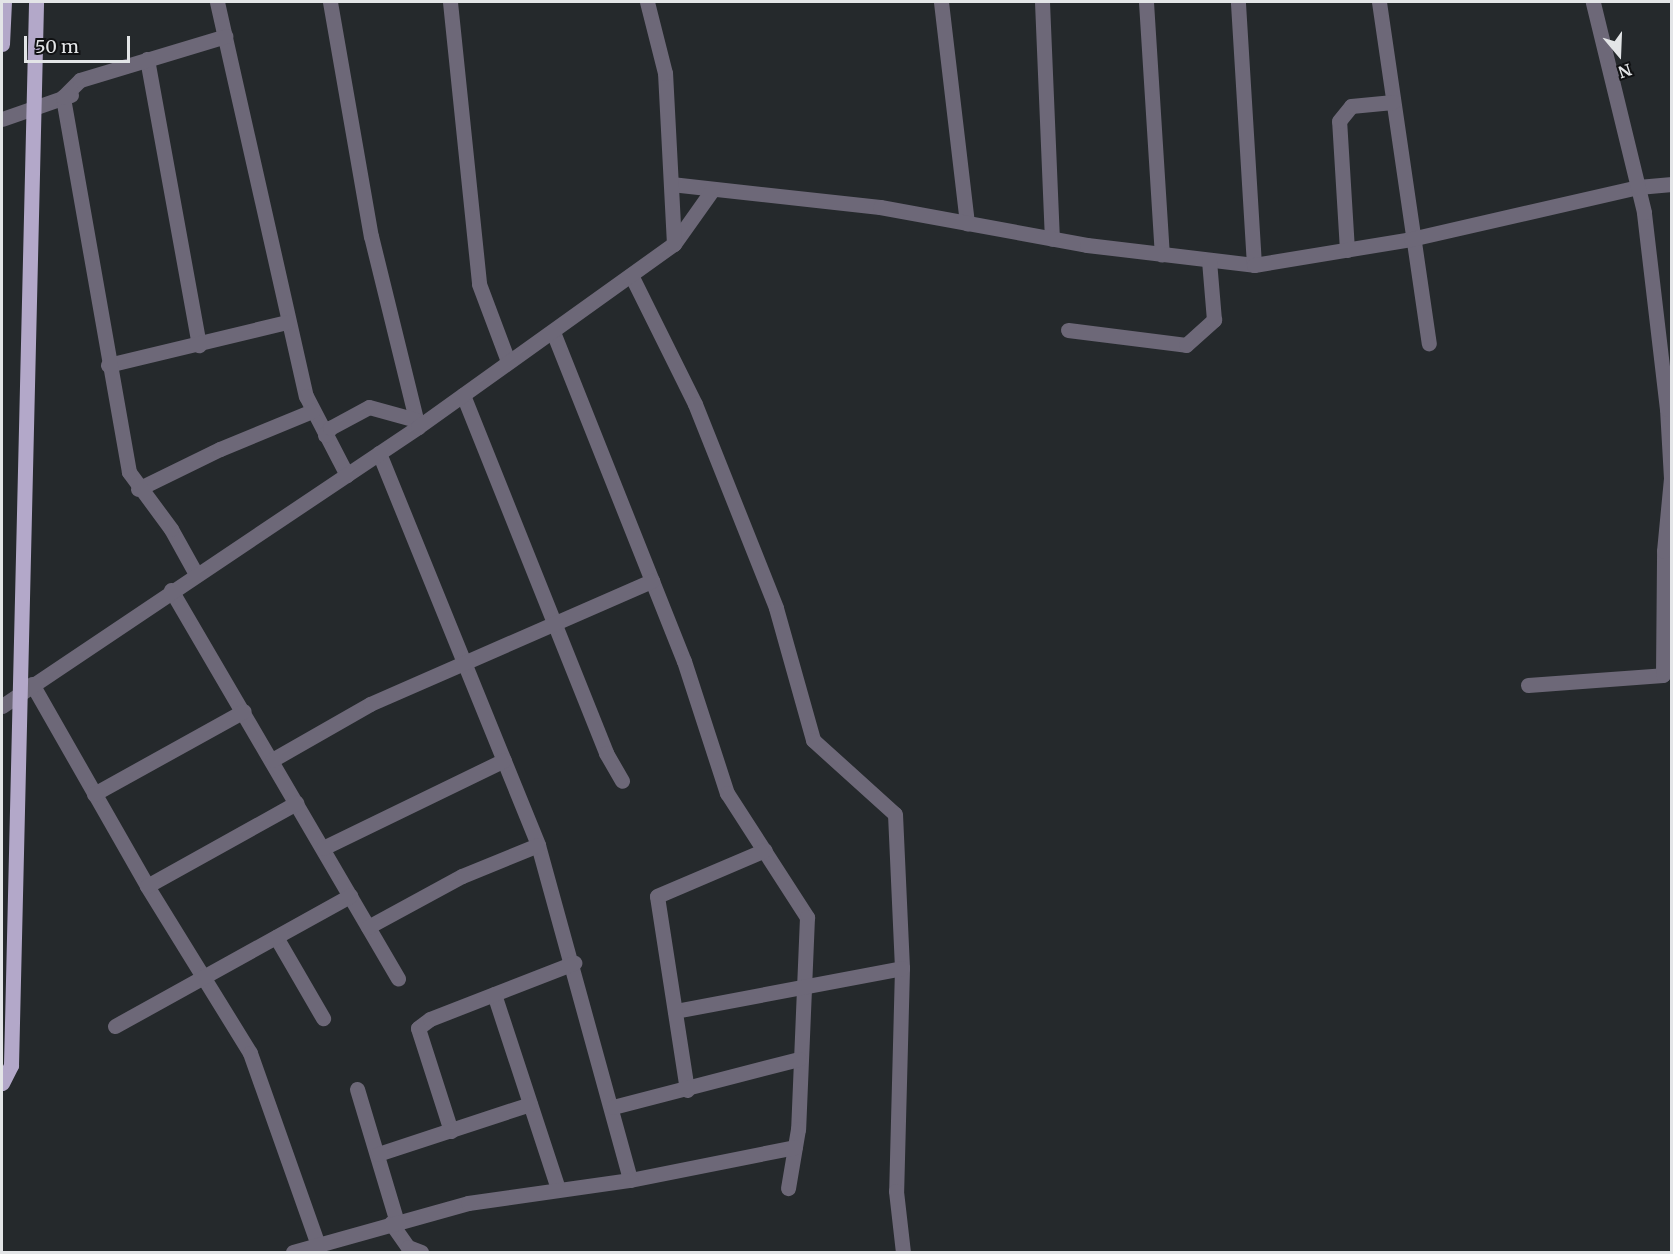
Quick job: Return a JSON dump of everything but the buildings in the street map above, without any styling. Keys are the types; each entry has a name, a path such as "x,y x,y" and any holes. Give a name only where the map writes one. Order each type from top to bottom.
{"main road":[{"path":"2,44 4,2"},
{"path":"2,1083 11,1065 17,695 36,2"}],"street":[{"path":"217,2 287,322 312,411 347,475"},
{"path":"330,2 371,236 417,423"},
{"path":"450,2 479,284 508,361"},
{"path":"647,2 665,73 674,244"},
{"path":"941,2 967,223"},
{"path":"1042,2 1052,239"},
{"path":"1146,2 1162,254"},
{"path":"1238,2 1254,265"},
{"path":"1379,2 1412,239 1430,343"},
{"path":"1528,685 1663,675 1664,550 1671,478 1667,409 1638,187 1593,2"},
{"path":"2,118 33,104 67,96 80,80 226,36"},
{"path":"147,59 200,345"},
{"path":"67,96 108,365 129,472 138,489 171,529 196,574"},
{"path":"1347,250 1339,121 1351,106 1393,102"},
{"path":"671,184 880,207 1052,239 1254,265 1412,239 1638,187 1671,184"},
{"path":"2,706 171,590 379,453 417,423 553,332 674,244 712,189"},
{"path":"1068,330 1186,345 1214,320 1209,260"},
{"path":"632,274 695,404 776,608 813,740 826,756 895,814 902,968 896,1191 903,1252"},
{"path":"108,365 200,345 287,322"},
{"path":"553,332 652,581 727,793 736,813 765,850 807,917 795,1147 788,1188"},
{"path":"463,394 606,753 622,781"},
{"path":"325,435 330,428 369,407 417,423"},
{"path":"138,489 212,452 312,411"},
{"path":"379,453 538,845 574,963 630,1180"},
{"path":"272,760 370,704 555,626 652,581"},
{"path":"171,590 244,711 398,978"},
{"path":"32,684 147,886 262,1080 318,1245"},
{"path":"94,794 244,711"},
{"path":"323,849 504,760"},
{"path":"147,886 296,803"},
{"path":"368,927 462,876 538,845"},
{"path":"687,1090 657,896 765,850"},
{"path":"115,1026 350,896"},
{"path":"276,937 323,1018"},
{"path":"451,1131 418,1028 494,994 574,963"},
{"path":"675,1011 902,968"},
{"path":"494,994 558,1189"},
{"path":"613,1107 687,1090 799,1059"},
{"path":"357,1089 378,1154 394,1223 408,1247 420,1252"},
{"path":"378,1154 530,1104"},
{"path":"298,1252 468,1203 630,1180 795,1147"}]}
